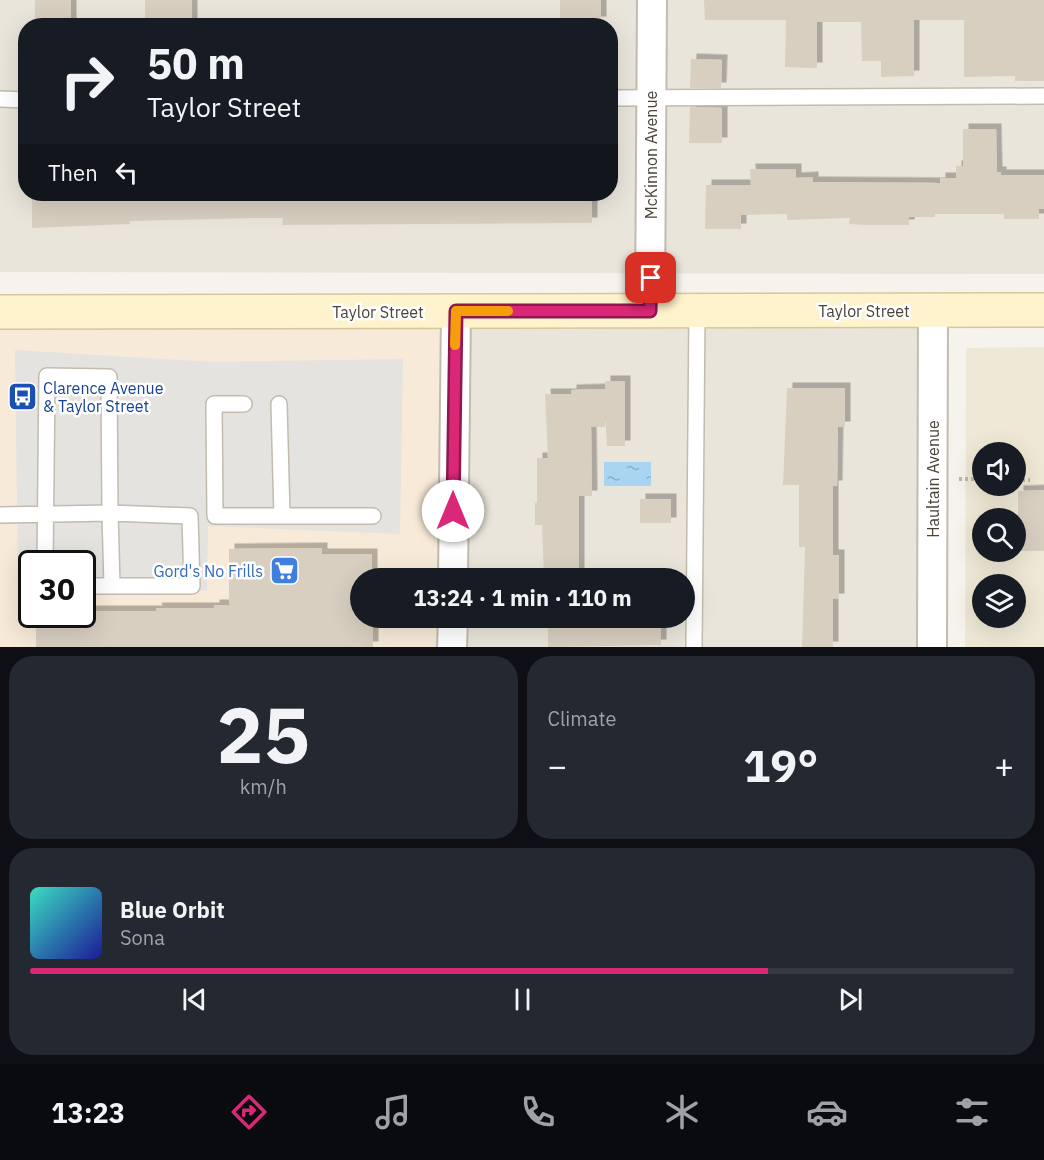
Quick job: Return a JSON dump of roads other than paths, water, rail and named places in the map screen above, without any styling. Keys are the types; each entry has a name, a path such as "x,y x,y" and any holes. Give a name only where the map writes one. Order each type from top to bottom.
{"main road":[{"name":"Taylor Street","path":"0,312 1044,310"}],"street":[{"name":"McKinnon Avenue","path":"650,311 652,0"},
{"name":"Haultain Avenue","path":"932,647 933,310"},
{"path":"453,568 456,311"},
{"path":"453,628 453,647"}],"lane":[{"path":"618,99 1044,96"},
{"path":"0,99 18,100"},
{"path":"694,647 697,311"},
{"path":"45,550 47,376 109,377 112,586"},
{"path":"215,516 214,404 244,404"},
{"path":"279,404 282,516"},
{"path":"0,515 110,513 190,516 373,516"},
{"path":"96,586 192,586 190,516"}],"water":[{"path":"604,462 651,462 651,486 604,486"}],"place":[{"name":"Clarence Avenue & Taylor Street","path":"22,397"},
{"name":"Gord's No Frills","path":"284,571"}]}
